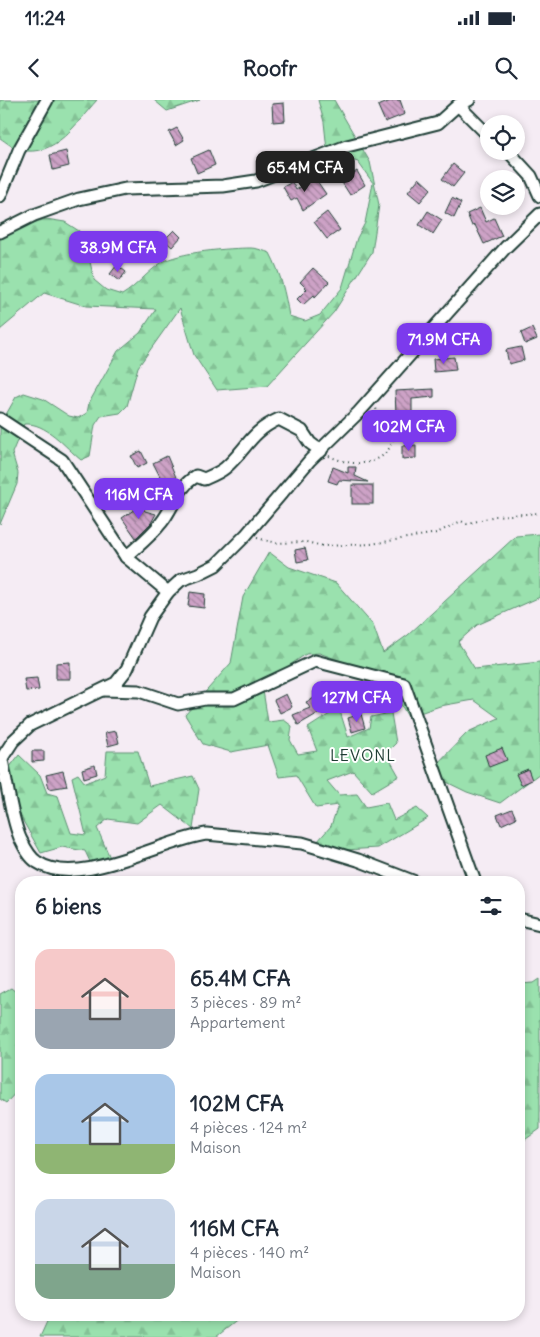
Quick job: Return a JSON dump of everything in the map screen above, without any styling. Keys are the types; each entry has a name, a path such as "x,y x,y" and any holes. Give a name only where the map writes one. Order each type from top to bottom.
{"street":[{"path":"0,196 19,150 48,100"},
{"path":"0,232 34,215 78,198 125,189 224,186 256,181 347,146 438,123 464,102 480,124"},
{"path":"516,160 531,176 540,196"},
{"path":"399,876 358,860 302,843 206,834 193,836 132,858 97,867 58,869 38,863 28,852 20,836 1,760 13,741 30,725 116,683 127,669 150,617 168,592 181,580 216,565 246,535 310,460 322,451 374,396 506,247 540,214"},
{"path":"0,419 62,460 126,557 168,592"},
{"path":"126,557 162,521 173,499 187,482 196,476 204,479 223,470 259,430 270,423 279,419 302,431 310,443 322,451"},
{"path":"102,690 139,691 178,704 205,699 234,699 315,661 404,684 473,876"},
{"path":"525,920 540,924"}],"path":[{"path":"322,451 342,460 367,464 379,460 394,440 395,427 378,416 374,396"},
{"path":"246,535 277,543 306,542 323,546 371,544 438,533 462,521 466,524 495,516 540,512"}],"green space":[{"path":"0,100 97,100 64,137 44,149 33,151 17,149 0,138"},
{"path":"154,100 200,100 167,111"},
{"path":"318,100 334,100 370,162 379,205 372,252 334,312 267,386 217,390 194,355 180,308 138,367 127,406 120,413 101,416 95,425 90,456 81,460 47,431 32,424 24,424 12,453 18,473 17,484 0,524 0,425 16,397 24,393 43,399 69,416 78,418 87,413 89,403 118,351 140,333 156,309 86,306 44,293 0,330 0,233 46,219 65,222 79,231 87,248 94,280 106,290 122,295 161,263 169,259 191,253 258,249 270,253 274,261 282,284 289,316 305,321 320,315 342,288 357,238 365,223 373,183 358,162 334,155 327,150 324,122"},
{"path":"540,534 540,597 477,625 458,642 475,669 540,662 540,773 500,803 467,792 428,773 468,732 499,718 474,700 440,706 408,717 390,685 358,667 319,653 306,654 262,684 268,722 284,720 292,726 290,740 298,754 317,751 308,728 339,708 348,737 369,728 371,717 391,713 396,743 386,753 399,776 372,792 353,771 327,781 339,795 357,794 366,807 387,803 394,820 417,808 428,818 378,848 345,850 317,842 331,826 338,805 316,808 296,775 279,777 268,745 231,752 203,744 185,715 231,663 243,597 269,552 289,567 336,583 373,625 383,653 408,635 516,536"},
{"path":"107,751 138,751 149,786 193,776 199,789 193,829 162,805 137,823 108,819 97,828 111,860 92,866 85,851 62,847 41,853 0,780 19,755 40,775 47,793 58,796 71,833 86,835 72,777 78,774 85,783 105,775"},
{"path":"540,979 540,1129 525,1140 525,984 534,983"},
{"path":"11,988 15,991 15,1093 6,1103 0,1099 0,994"},
{"path":"47,1321 236,1321 216,1337 40,1337"}],"building":[{"path":"393,100 400,100 405,114 385,122 378,106"},
{"path":"284,103 285,121 273,122 272,104"},
{"path":"177,128 184,140 176,145 169,132"},
{"path":"209,150 215,165 197,173 191,158"},
{"path":"66,151 69,166 53,170 50,155"},
{"path":"453,164 464,173 453,187 442,179"},
{"path":"357,171 365,185 350,195 341,181"},
{"path":"315,178 326,194 303,210 297,198 291,201 283,187 292,182 296,190"},
{"path":"419,178 431,189 420,202 408,192"},
{"path":"452,198 461,203 454,218 445,213"},
{"path":"480,208 480,215 483,215 486,222 494,218 502,236 484,244 475,225 472,226 467,214"},
{"path":"428,211 442,220 433,234 419,225"},
{"path":"327,212 340,230 327,239 314,222"},
{"path":"174,230 181,237 172,247 164,240"},
{"path":"131,238 145,246 139,257 125,250"},
{"path":"117,265 126,272 119,281 110,274"},
{"path":"313,268 329,282 315,297 314,295 303,305 297,299 307,289 300,282"},
{"path":"532,328 537,339 525,344 521,333"},
{"path":"473,334 473,345 460,345 460,335"},
{"path":"521,347 524,360 509,364 506,350"},
{"path":"454,357 456,370 434,372 433,359"},
{"path":"434,389 434,397 412,399 412,413 396,414 395,391"},
{"path":"416,445 416,458 402,459 402,446"},
{"path":"141,451 147,463 137,468 131,456"},
{"path":"167,456 178,482 167,490 153,463"},
{"path":"333,467 348,473 348,467 356,467 355,476 368,482 339,480 337,484 328,481"},
{"path":"352,485 373,485 373,504 352,504"},
{"path":"141,505 145,511 156,514 151,523 136,538 122,518"},
{"path":"305,548 308,560 297,562 295,550"},
{"path":"190,592 205,594 204,608 188,606"},
{"path":"70,662 70,679 56,679 56,663"},
{"path":"37,678 39,690 26,691 24,679"},
{"path":"286,694 292,707 280,713 274,700"},
{"path":"323,694 329,707 298,725 293,715 310,708 306,702"},
{"path":"361,714 365,728 352,732 348,718"},
{"path":"116,731 119,743 108,746 105,733"},
{"path":"502,748 507,760 489,767 485,755"},
{"path":"32,751 44,751 44,761 32,762"},
{"path":"95,765 97,774 84,778 82,769"},
{"path":"528,769 532,780 521,785 516,774"},
{"path":"63,771 67,786 49,789 46,775"},
{"path":"512,809 516,818 501,825 497,815"}],"district":[{"name":"LEVONL","path":"363,755"}]}
